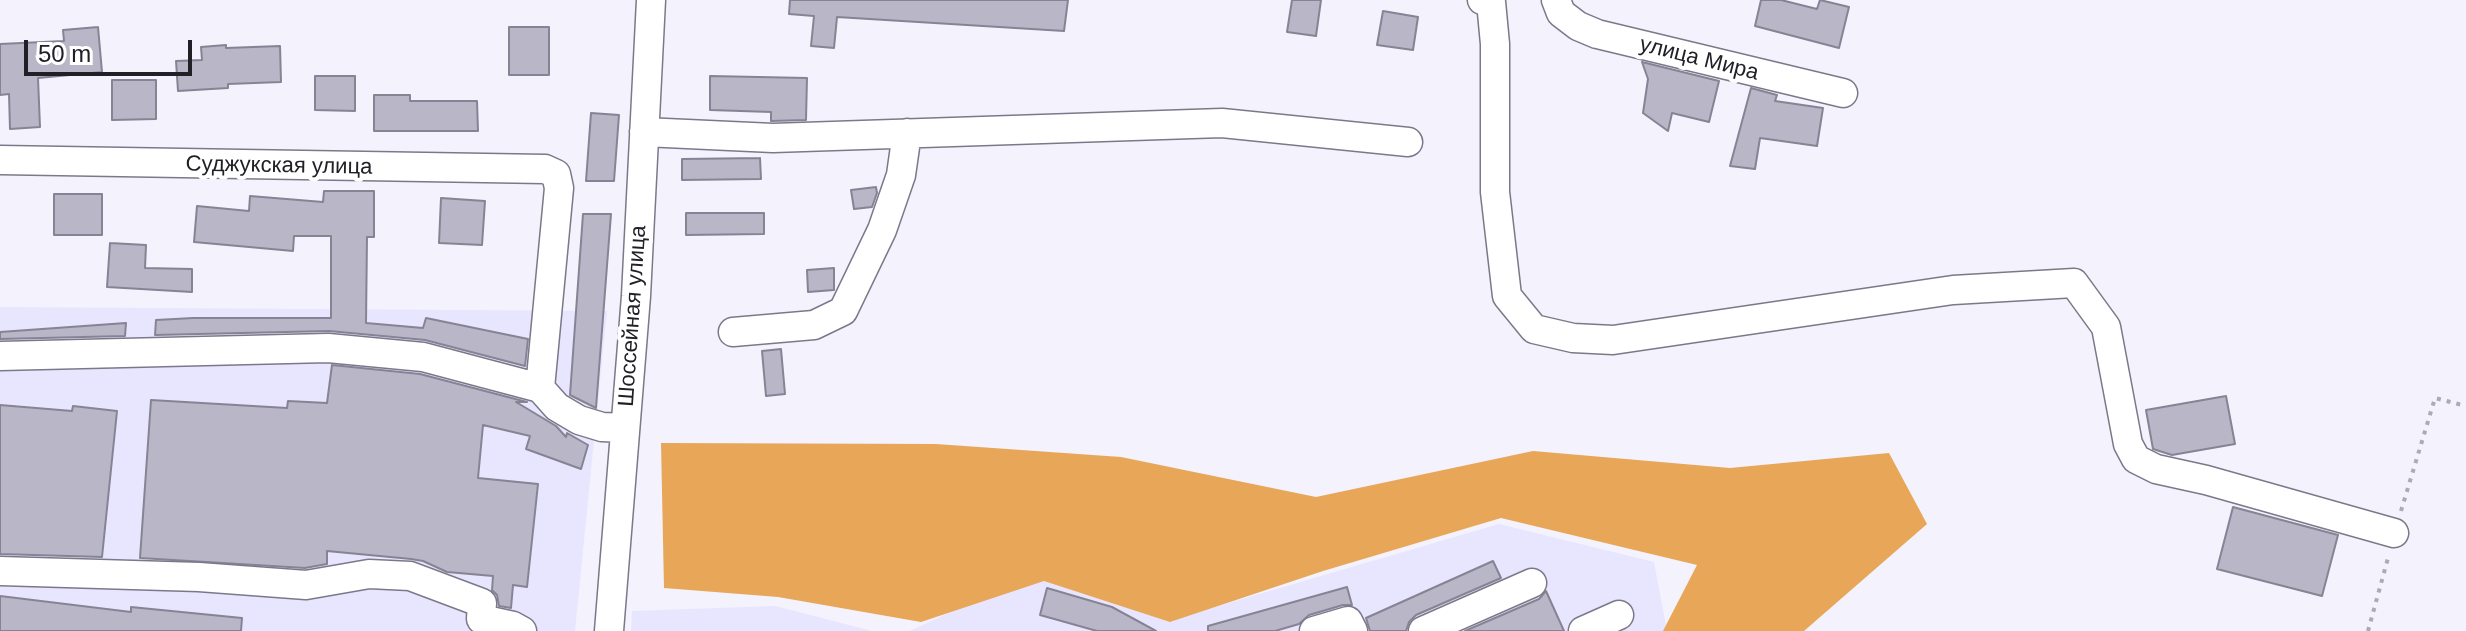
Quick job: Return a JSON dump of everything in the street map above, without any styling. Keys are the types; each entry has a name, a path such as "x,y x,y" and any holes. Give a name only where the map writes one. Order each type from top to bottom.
{"street":[{"name":"Шоссейная улица","path":"609,631 636,296 651,0"},
{"path":"1486,1 1495,44 1495,192 1507,296 1534,329 1573,338 1613,340 1953,290 2074,283 2106,327 2128,444 2136,459 2156,469 2394,533"},
{"name":"улица Мира","path":"1559,6 1578,26 1597,34 1843,93"},
{"path":"644,132 773,138 1222,123 1408,142"},
{"path":"733,332 814,325 843,311 882,230 901,175 907,133"},
{"name":"Суджукская улица","path":"0,160 545,169 556,174 559,188 540,388"},
{"path":"0,356 328,348 423,357 540,388 557,407 579,420 602,427 625,428"},
{"path":"0,571 199,577 306,585 369,574 410,576 482,603 478,625 513,626 522,631"},
{"path":"1423,631 1532,583"},
{"path":"1583,631 1619,615"},
{"path":"1314,631 1348,621 1353,631"}],"path":[{"path":"2368,631 2435,398 2466,406"}],"shaded area":[{"path":"0,307 607,311 575,631 0,631"},
{"path":"661,443 936,444 1121,457 1316,497 1533,451 1730,468 1889,453 1927,524 1804,631 1663,631 1697,565 1501,518 1323,571 1170,622 1044,581 921,622 778,597 664,588"},
{"path":"1499,524 1654,562 1667,631 910,631 1035,573 1184,616"},
{"path":"775,606 872,631 631,631 632,611"}],"building":[{"path":"790,0 1068,0 1064,31 837,17 834,48 811,46 814,16 789,14"},
{"path":"1292,0 1321,0 1316,36 1287,32"},
{"path":"1761,0 1781,0 1817,9 1820,0 1849,7 1839,48 1755,26"},
{"path":"1383,11 1418,17 1413,50 1377,45"},
{"path":"98,27 102,72 38,78 40,127 10,129 9,94 0,95 0,44 64,41 63,30"},
{"path":"509,27 549,27 549,75 509,75"},
{"path":"226,45 226,48 280,46 281,82 228,84 228,88 178,91 176,61 202,60 201,47"},
{"path":"1642,62 1719,81 1709,122 1672,113 1668,131 1643,113 1648,79"},
{"path":"315,76 355,76 355,111 315,110"},
{"path":"710,76 807,78 806,120 771,121 771,112 710,110"},
{"path":"112,80 156,80 156,119 112,120"},
{"path":"1751,88 1777,95 1775,101 1823,108 1817,146 1760,138 1755,169 1730,166"},
{"path":"374,95 410,95 410,101 477,101 478,131 374,131"},
{"path":"591,113 619,115 614,181 586,181"},
{"path":"760,158 761,179 682,180 682,159"},
{"path":"876,187 872,207 854,209 851,190"},
{"path":"324,191 374,191 374,237 367,237 366,323 423,328 426,318 528,339 525,366 425,340 329,331 155,335 156,320 331,318 331,236 294,236 293,251 194,242 197,206 249,211 250,196 323,202"},
{"path":"54,194 102,194 102,235 54,235"},
{"path":"441,198 485,201 482,245 439,243"},
{"path":"686,213 764,213 764,234 686,235"},
{"path":"583,214 611,214 596,408 570,395"},
{"path":"110,243 146,245 145,268 192,269 192,292 107,287"},
{"path":"834,268 834,290 808,292 807,270"},
{"path":"126,323 125,336 0,339 0,332"},
{"path":"781,349 785,394 766,396 762,351"},
{"path":"332,365 420,374 527,402 516,402 556,426 566,437 567,433 588,445 581,469 526,449 530,436 483,425 478,478 538,484 527,587 513,585 511,608 499,606 497,595 492,590 493,576 447,572 411,559 327,551 327,564 305,568 140,558 151,400 287,408 288,401 327,403"},
{"path":"2226,396 2235,444 2172,455 2153,449 2146,410"},
{"path":"0,405 72,411 73,406 117,411 102,557 0,554"},
{"path":"2233,507 2338,535 2322,596 2217,569"},
{"path":"1493,561 1501,578 1416,615 1406,631 1370,631 1366,618"},
{"path":"1347,587 1352,605 1309,615 1299,624 1275,631 1208,631 1208,626"},
{"path":"1047,588 1112,607 1156,631 1097,631 1040,615"},
{"path":"1546,591 1564,631 1465,631 1539,599"},
{"path":"0,596 131,612 131,607 242,618 241,631 0,631"}]}
